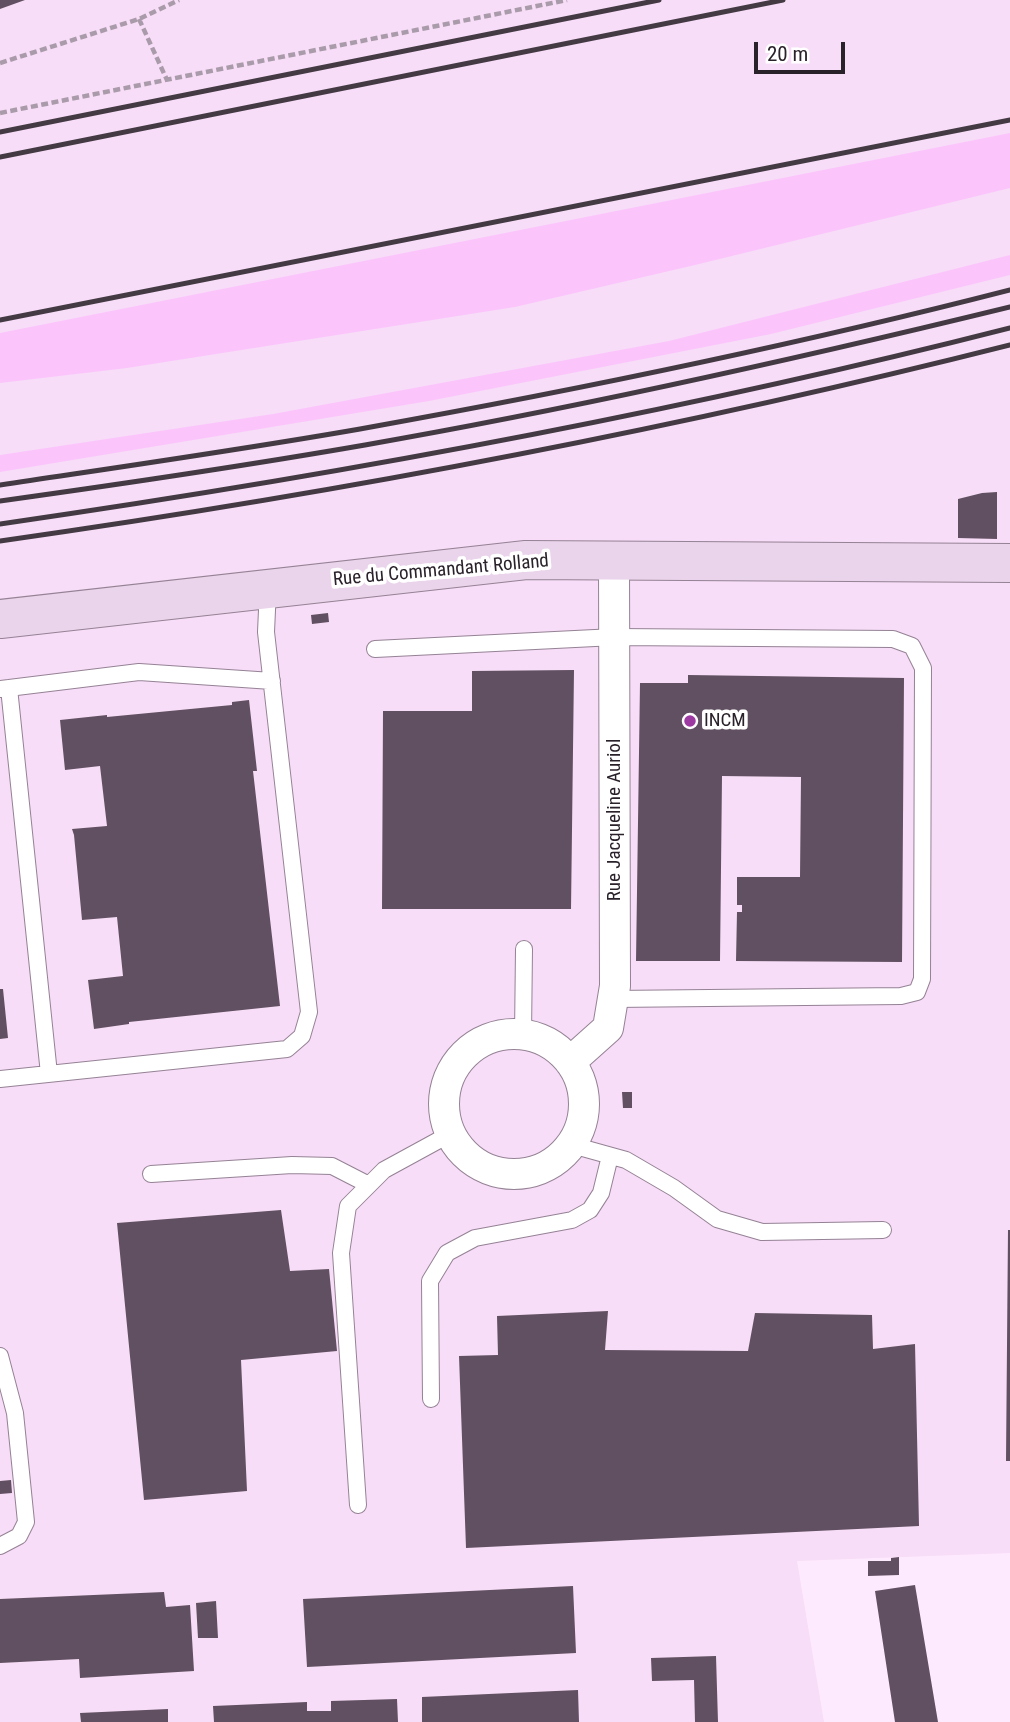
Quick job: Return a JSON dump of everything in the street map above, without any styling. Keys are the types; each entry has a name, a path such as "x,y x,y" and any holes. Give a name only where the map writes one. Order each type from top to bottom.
{"street":[{"name":"Rue du Commandant Rolland","path":"0,619 526,560 1010,563"},
{"name":"Rue Jacqueline Auriol","path":"570,1062 608,1028 615,986 614,560"},
{"path":"499,1035 536,1037 552,1044 570,1062 584,1090 585,1109 581,1128 572,1145 559,1159 542,1169 523,1174 504,1174 487,1169 472,1160 450,1134 444,1100 447,1083 454,1067 466,1052 481,1042 499,1035"}],"lane":[{"path":"0,1079 286,1049 302,1036 309,1012 266,632 268,588"},
{"path":"375,649 615,637 892,639 912,646 923,668 922,979 917,992 901,996 613,999"},
{"path":"49,1074 5,688 139,673 272,681"},
{"path":"523,1035 524,949"},
{"path":"358,1505 341,1253 348,1206 384,1170 450,1134"},
{"path":"572,1145 626,1160 674,1188 717,1219 762,1232 883,1230"},
{"path":"431,1399 430,1281 447,1253 475,1238 572,1220 590,1210 601,1193 610,1156"},
{"path":"151,1174 292,1165 332,1166 369,1185"},
{"path":"0,1356 15,1413 26,1522 19,1536 0,1546"}],"path":[{"path":"0,63 139,19 179,0"},
{"path":"0,113 567,0"},
{"path":"139,19 167,80"}],"shaded area":[{"path":"0,0 1010,0 1010,1553 797,1561 824,1722 0,1722"},
{"path":"1010,133 1010,188 515,307 127,368 0,383 0,333"},
{"path":"1010,255 1010,275 771,334 429,401 0,472 0,455 273,414 669,341"}],"building":[{"path":"0,0 25,0 0,9"},
{"path":"997,492 997,539 958,538 958,499"},
{"path":"328,613 329,622 312,624 311,615"},
{"path":"574,670 571,909 382,909 383,711 472,711 472,671"},
{"path":"688,675 904,678 902,962 736,961 737,912 742,912 742,905 737,905 737,877 800,877 801,777 722,776 720,961 636,961 640,683 688,683"},
{"path":"249,700 257,771 253,771 280,1006 129,1022 94,1029 88,980 123,976 117,917 82,920 72,829 107,826 100,766 65,770 60,720 232,705 232,702"},
{"path":"0,989 3,989 8,1038 0,1039"},
{"path":"622,1092 632,1092 632,1108 623,1108"},
{"path":"281,1210 290,1271 329,1269 337,1351 241,1360 247,1491 144,1500 117,1223"},
{"path":"1008,1230 1010,1461 1006,1461"},
{"path":"608,1311 605,1350 748,1351 755,1313 872,1315 873,1349 915,1344 919,1526 466,1548 459,1356 498,1355 497,1316"},
{"path":"11,1480 12,1493 0,1494 0,1481"},
{"path":"899,1557 899,1575 868,1576 868,1561 891,1561 891,1558"},
{"path":"915,1585 938,1722 895,1722 875,1591"},
{"path":"573,1586 576,1653 307,1667 303,1599"},
{"path":"164,1592 166,1607 190,1605 194,1671 80,1678 79,1659 0,1663 0,1599"},
{"path":"216,1601 218,1638 198,1638 196,1603"},
{"path":"716,1656 718,1722 695,1722 694,1680 652,1681 651,1658"},
{"path":"578,1690 579,1722 422,1722 422,1697"},
{"path":"397,1699 398,1722 214,1722 213,1706 307,1702 307,1711 331,1711 331,1701"},
{"path":"168,1709 168,1722 81,1722 80,1713"}],"railway":[{"path":"0,132 659,0"},
{"path":"0,157 783,0"},
{"path":"0,320 1010,120"},
{"path":"0,485 315,437 523,399 768,348 1010,290"},
{"path":"0,501 274,460 527,415 770,363 1010,307"},
{"path":"0,524 254,485 508,440 760,388 1010,328"},
{"path":"0,541 254,502 508,457 760,404 1010,345"}],"place":[{"name":"INCM","path":"690,721"}]}
